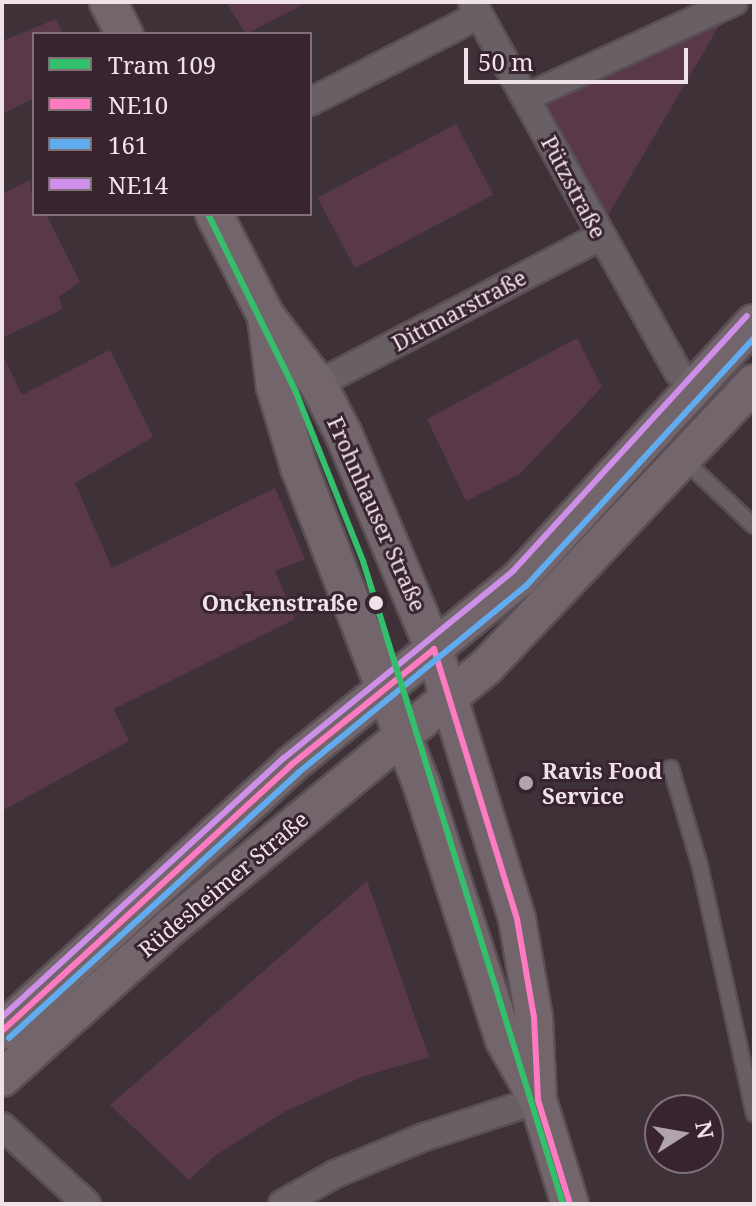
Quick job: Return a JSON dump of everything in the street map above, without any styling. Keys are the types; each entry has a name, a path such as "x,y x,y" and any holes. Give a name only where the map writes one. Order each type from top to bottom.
{"main road":[{"path":"108,2 123,32"},
{"name":"Frohnhauser Straße","path":"215,216 266,316 318,384 434,649 517,919 534,1017 538,1100"},
{"name":"Frohnhauser Straße","path":"266,316 275,387 299,467 400,734 504,1040 538,1100 570,1204"},
{"path":"383,691 569,530 754,323"},
{"path":"449,696 550,603 754,383"},
{"name":"Rüdesheimer Straße","path":"2,1031 255,797 383,691"},
{"name":"Rüdesheimer Straße","path":"2,1078 400,734 449,696"}],"street":[{"path":"527,97 734,2"},
{"path":"312,101 476,9"},
{"name":"Pützstraße","path":"476,9 527,97 599,237 678,372"},
{"name":"Dittmarstraße","path":"318,384 599,237"},
{"path":"282,1204 335,1174 424,1137 538,1100"},
{"path":"2,1126 87,1204"}],"lane":[{"path":"683,460 754,526"},
{"path":"671,768 700,866 754,1114"}],"shaded area":[{"path":"226,2 308,2 250,32 245,32"},
{"path":"729,9 601,227 534,98"},
{"path":"56,19 62,32 32,32 32,99 2,114 2,41"},
{"path":"456,124 494,195 355,268 317,198"},
{"path":"30,180 32,216 47,216 80,282 59,297 63,309 2,338 2,194"},
{"path":"577,338 602,387 520,474 466,501 427,419"},
{"path":"110,350 153,437 75,483 112,568 275,488 305,559 275,571 295,619 114,709 129,741 2,811 2,354 22,395"},
{"path":"367,881 429,1057 362,1077 284,1112 216,1155 189,1180 110,1105"}],"tram line":[{"name":"109","path":"209,216 295,390 363,561 563,1204"}],"transit line":[{"name":"NE14","path":"2,1017 284,758 513,571 747,316"},
{"name":"161","path":"9,1038 298,773 526,586 754,338"},
{"name":"NE10","path":"2,1031 291,765 434,649 517,919 534,1017 538,1100 570,1204"}],"place":[{"name":"Onckenstraße","path":"376,603"},
{"name":"Ravis Food Service","path":"526,783"}]}
